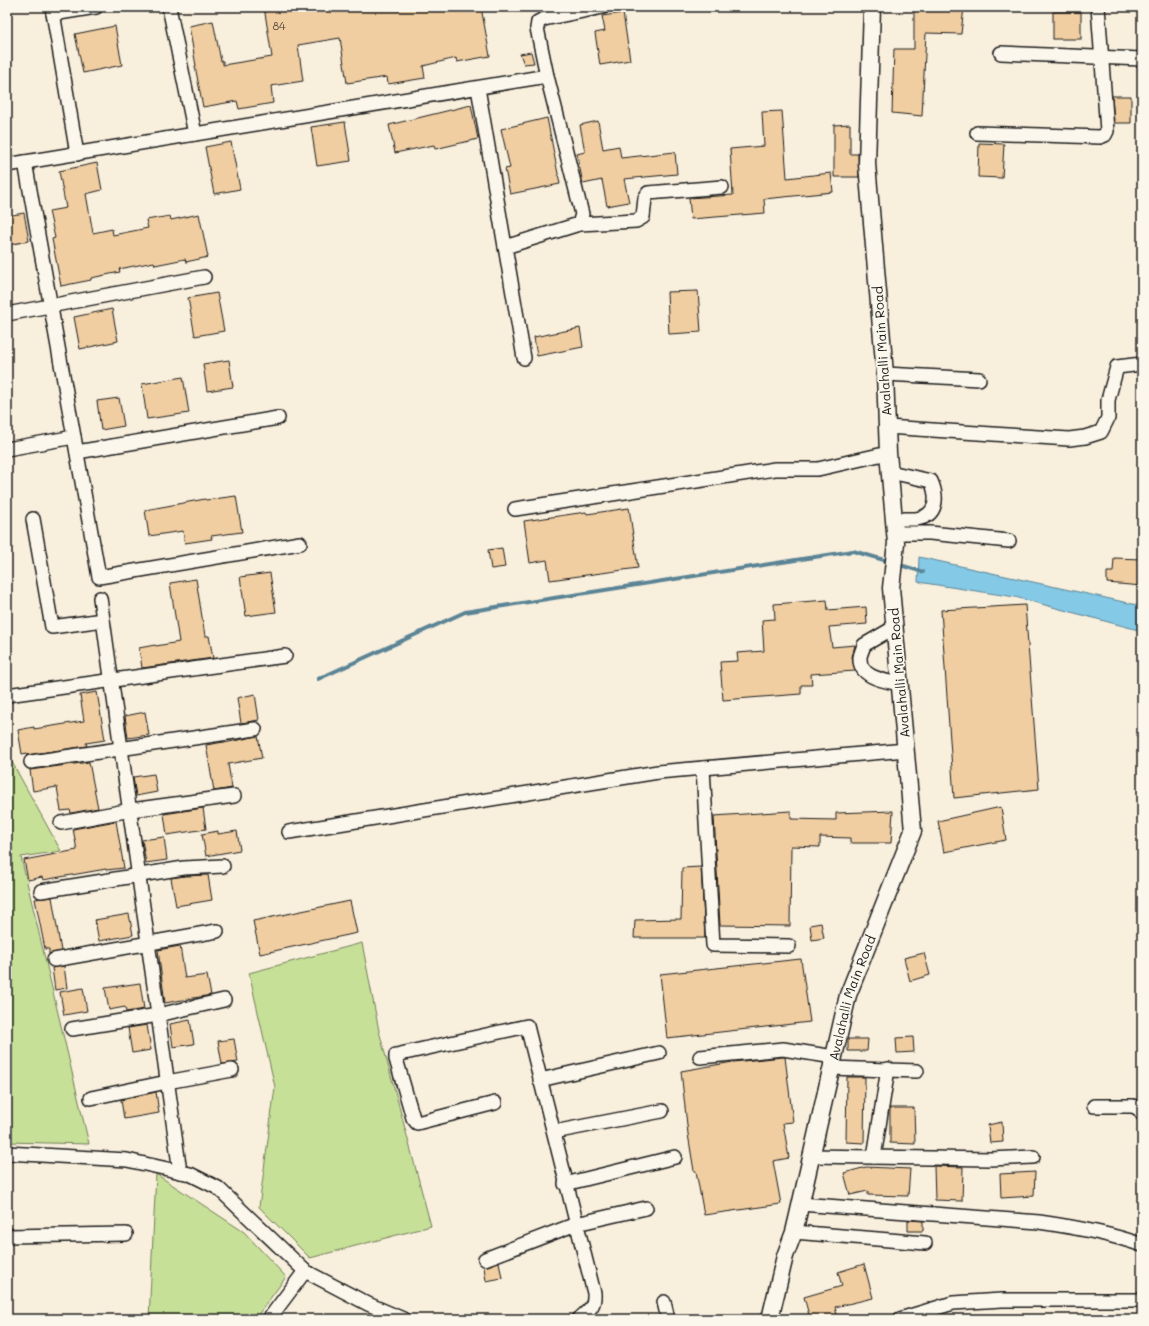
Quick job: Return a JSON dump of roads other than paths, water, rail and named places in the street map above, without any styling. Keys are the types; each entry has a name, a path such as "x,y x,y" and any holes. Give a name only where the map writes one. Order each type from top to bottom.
{"main road":[{"name":"Avalahalli Main Road","path":"770,1319 785,1256 794,1232 848,995 913,831 891,588 895,532 888,453 885,374 867,164 872,7"}],"street":[{"path":"77,154 52,10 96,7"},
{"path":"169,7 195,134"},
{"path":"579,224 582,214 547,76 537,28 538,22 544,19 603,7"},
{"path":"976,133 1105,136 1107,131 1098,7"},
{"path":"1001,53 1142,58"},
{"path":"7,165 547,76"},
{"path":"478,88 524,358"},
{"path":"25,162 99,577 300,543"},
{"path":"505,247 579,224 636,221 643,217 645,198 648,192 722,187"},
{"path":"7,314 51,307 204,277"},
{"path":"887,427 1069,439 1085,437 1101,432 1108,418 1108,400 1117,367 1142,364"},
{"path":"885,374 979,379"},
{"path":"77,452 278,418"},
{"path":"7,449 74,437"},
{"path":"515,509 775,469 818,469 888,453"},
{"path":"890,472 931,481 935,490 936,504 930,513 895,532"},
{"path":"34,519 52,627 103,620"},
{"path":"895,532 930,533 1009,541"},
{"path":"100,598 113,681 121,749 180,1172"},
{"path":"895,627 864,645 860,658 862,669 871,676 900,684"},
{"path":"7,695 285,656"},
{"path":"31,762 255,729"},
{"path":"289,832 658,772 906,750"},
{"path":"703,768 712,945 789,946"},
{"path":"62,823 130,810 234,796"},
{"path":"41,891 184,868 223,866"},
{"path":"54,960 217,931"},
{"path":"72,1029 158,1014 224,1000"},
{"path":"495,1103 417,1123 413,1118 396,1055 527,1026 554,1132 565,1184 594,1293 595,1300 593,1305 579,1319"},
{"path":"700,1057 783,1049 832,1062 888,1070 917,1071"},
{"path":"540,1080 659,1054"},
{"path":"91,1098 232,1070"},
{"path":"874,1157 888,1070"},
{"path":"1094,1106 1133,1106 1139,1109 1142,1114"},
{"path":"554,1132 662,1111"},
{"path":"7,1154 127,1160 190,1174 218,1188 306,1271 368,1304 403,1319"},
{"path":"811,1156 990,1159 1033,1157"},
{"path":"565,1184 675,1157"},
{"path":"800,1204 1039,1222 1083,1229 1127,1239 1142,1245"},
{"path":"485,1259 576,1224 646,1208"},
{"path":"794,1232 925,1243"},
{"path":"7,1236 126,1234"},
{"path":"269,1319 306,1271"},
{"path":"900,1319 953,1303 1002,1300 1142,1300"},
{"path":"664,1302 668,1319"}],"water":[{"path":"919,557 1142,606 1142,631 1015,597 918,582"}],"waterway":[{"path":"318,679 465,612 853,551 891,562"},
{"path":"897,564 923,572"}]}
